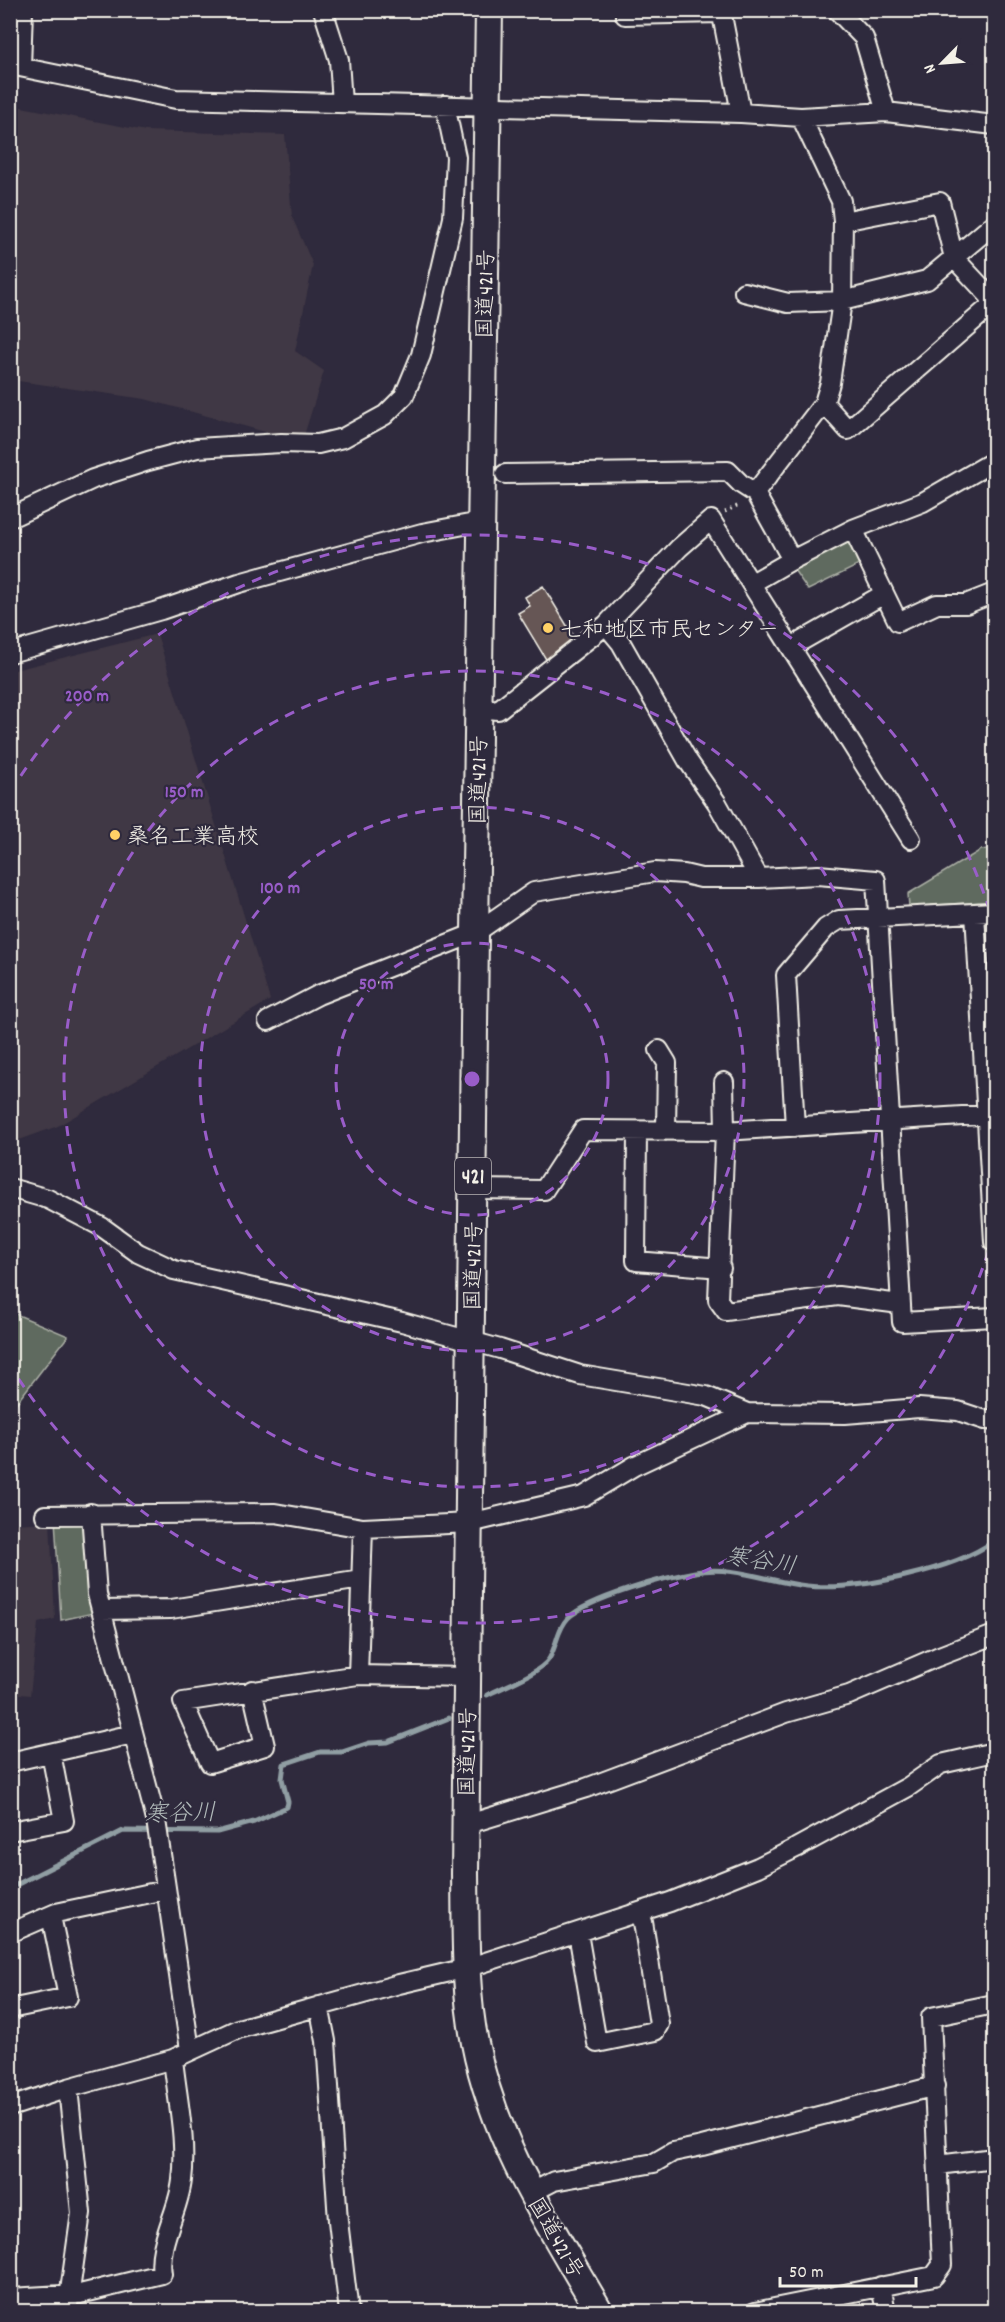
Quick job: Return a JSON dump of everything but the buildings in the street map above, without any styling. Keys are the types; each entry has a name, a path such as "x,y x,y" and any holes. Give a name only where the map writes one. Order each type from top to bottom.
{"highway":[{"name":"国道421号","path":"489,10 475,933 465,1825 467,1968 470,2008 483,2077 492,2109 531,2193 600,2312"}],"street":[{"path":"22,10 16,66 176,99 741,113 801,117 886,112 994,125"},
{"path":"323,10 339,60 342,103"},
{"path":"837,10 864,38 886,112"},
{"path":"626,15 721,11 741,113"},
{"path":"10,518 93,479 148,461 197,448 280,443 318,444 343,438 385,415 404,396 421,355 453,218 456,157 446,105"},
{"path":"755,494 824,403 830,383 842,301 841,201 801,117"},
{"path":"824,403 848,430 994,302 954,258 940,202 843,221"},
{"path":"744,292 788,303 842,301 927,280 994,224"},
{"path":"752,583 853,529 922,502 994,461"},
{"path":"506,474 728,471 755,494 792,560"},
{"path":"478,708 498,710 606,625 679,548 711,520 911,840"},
{"path":"10,654 161,610 239,583 422,533 480,522"},
{"path":"853,529 898,622 938,604 966,604 994,593"},
{"path":"791,647 885,594"},
{"path":"606,625 621,643 759,878"},
{"path":"268,1021 318,995 475,933 534,892 654,872 722,880 818,875 876,880 902,1322 994,1317"},
{"path":"795,1127 786,975 790,967 826,928 839,920 994,912"},
{"path":"975,913 991,1115 994,1242"},
{"path":"659,1050 667,1063 666,1131"},
{"path":"724,1082 725,1131 718,1300 726,1311 838,1296 900,1304"},
{"path":"473,1190 544,1190 583,1130 725,1131 991,1115"},
{"path":"637,1131 636,1261 721,1268"},
{"path":"10,1188 48,1199 102,1227 138,1253 174,1270 402,1322 580,1375 706,1396 747,1413 845,1414 919,1408 958,1411 991,1424"},
{"path":"45,1515 275,1513 363,1528 470,1523 584,1496 634,1466 747,1413"},
{"path":"91,1513 101,1611 156,1820 190,2050"},
{"path":"358,1675 363,1528"},
{"path":"101,1611 171,1609 361,1579"},
{"path":"465,1825 586,1788 786,1713 849,1695 994,1635"},
{"path":"252,1690 265,1746 210,1763 183,1702 252,1690 358,1675 468,1677"},
{"path":"10,1762 133,1734"},
{"path":"10,2107 172,2059 237,2029 467,1968 687,1896 758,1867 867,1811 941,1764 994,1752"},
{"path":"10,1831 64,1821 51,1753"},
{"path":"10,1933 56,1913 165,1890"},
{"path":"578,1933 597,2043 655,2031 659,2024 643,1922 638,1913"},
{"path":"10,2009 68,1997 51,1916"},
{"path":"755,2312 934,2276 942,2265 931,2017 994,2004"},
{"path":"319,2006 326,2041 338,2221 349,2312"},
{"path":"10,2298 68,2303 103,2290 162,2274 160,2261 182,2184 184,2162 172,2059"},
{"path":"531,2193 554,2181 654,2163 673,2152 935,2086"},
{"path":"68,2088 81,2213 68,2303"},
{"path":"938,2165 994,2158"},
{"path":"881,2286 886,2312"}],"path":[{"path":"711,520 755,494"}],"shaded area":[{"path":"11,105 146,131 285,135 292,217 313,265 295,351 324,371 302,442 145,399 11,380"},
{"name":"桑名工業高校","path":"157,634 270,1000 58,1126 11,1143 11,671"},
{"path":"50,1522 55,1619 38,1623 30,1695 11,1693 11,1524"}],"green space":[{"path":"846,539 853,544 863,563 808,590 792,567"},
{"path":"994,848 994,901 909,907 908,894 981,850"},
{"path":"11,1312 68,1336 11,1410"},
{"path":"88,1517 98,1612 61,1620 55,1519"}],"waterway":[{"name":"寒谷川","path":"487,1695 530,1674 544,1664 552,1654 564,1622 578,1610 648,1583 709,1570 738,1572 807,1586 828,1587 878,1582 955,1561 994,1541"},
{"name":"寒谷川","path":"10,1888 123,1831 217,1832 254,1822 287,1807 288,1802 282,1779 284,1764 320,1752 342,1752 369,1743 388,1742 449,1718"}],"place":[{"name":"七和地区市民センター","path":"548,628"},
{"name":"桑名工業高校","path":"115,835"}]}
